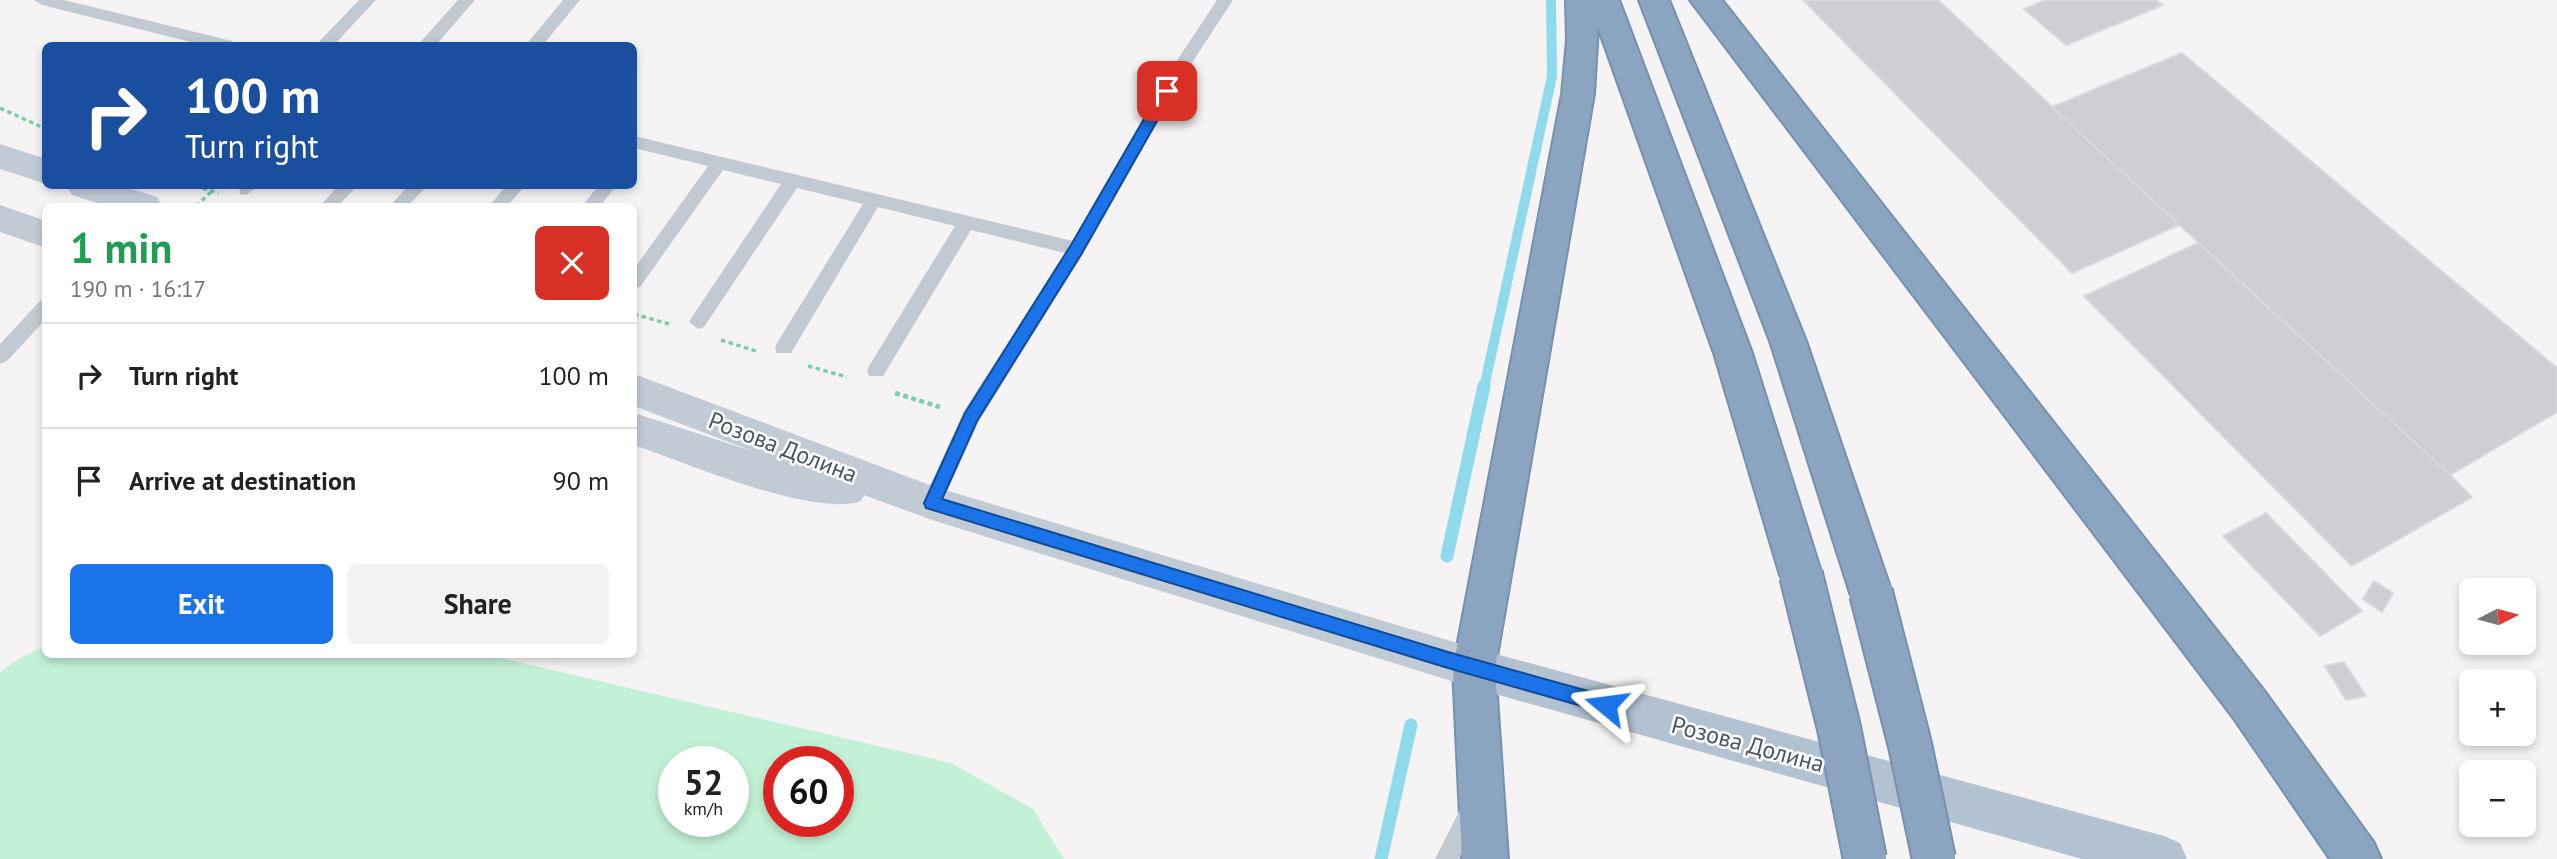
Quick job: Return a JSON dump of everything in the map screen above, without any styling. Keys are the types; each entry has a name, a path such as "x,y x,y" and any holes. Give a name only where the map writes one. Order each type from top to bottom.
{"highway":[{"path":"1485,859 1474,668 1578,94 1583,40 1581,0"},
{"path":"1604,0 1732,353 1801,575 1839,728 1865,859"},
{"path":"1654,0 1788,341 1871,593 1910,745 1934,859"},
{"path":"1705,0 2250,706 2358,859"}],"main road":[{"name":"Розова Долина","path":"1474,668 2164,859"}],"street":[{"path":"0,156 42,171"},
{"path":"92,189 132,203"},
{"path":"0,218 42,234"},
{"name":"Розова Долина","path":"637,391 932,503 1474,668"},
{"name":"Розова Долина","path":"637,430 781,478 932,503"}],"lane":[{"path":"42,0 215,42"},
{"path":"327,42 368,0"},
{"path":"429,42 467,0"},
{"path":"536,42 572,0"},
{"path":"932,503 971,417 1077,249 1180,69 1225,0"},
{"path":"637,146 719,163 1077,249"},
{"path":"637,278 719,163"},
{"path":"698,322 792,181"},
{"path":"331,203 345,189"},
{"path":"401,203 415,189"},
{"path":"501,203 513,189"},
{"path":"593,203 604,189"},
{"path":"783,348 874,200"},
{"path":"876,371 966,223"},
{"path":"0,356 42,310"},
{"path":"1447,859 1480,793"}],"path":[{"path":"0,108 42,127"},
{"path":"199,203 212,191"}],"green space":[{"path":"42,647 42,658 501,658 951,763 1033,809 1064,859 0,859 0,672"}],"building":[{"path":"1803,0 1938,0 2179,225 2072,273"},
{"path":"2046,0 2155,0 2163,5 2066,45 2024,9"},
{"path":"2182,53 2557,368 2557,412 2450,475 2052,107"},
{"path":"2198,243 2472,497 2352,566 2084,296"},
{"path":"2266,513 2362,611 2320,636 2223,536"},
{"path":"2374,581 2393,593 2382,612 2363,599"},
{"path":"2344,662 2366,696 2346,700 2325,666"}],"waterway":[{"path":"1484,388 1552,76 1551,0"},
{"path":"1447,556 1484,386"},
{"path":"1381,859 1411,725"}],"route":[{"path":"1167,91 1077,249 971,417 932,503 1448,660 1606,705"}]}
